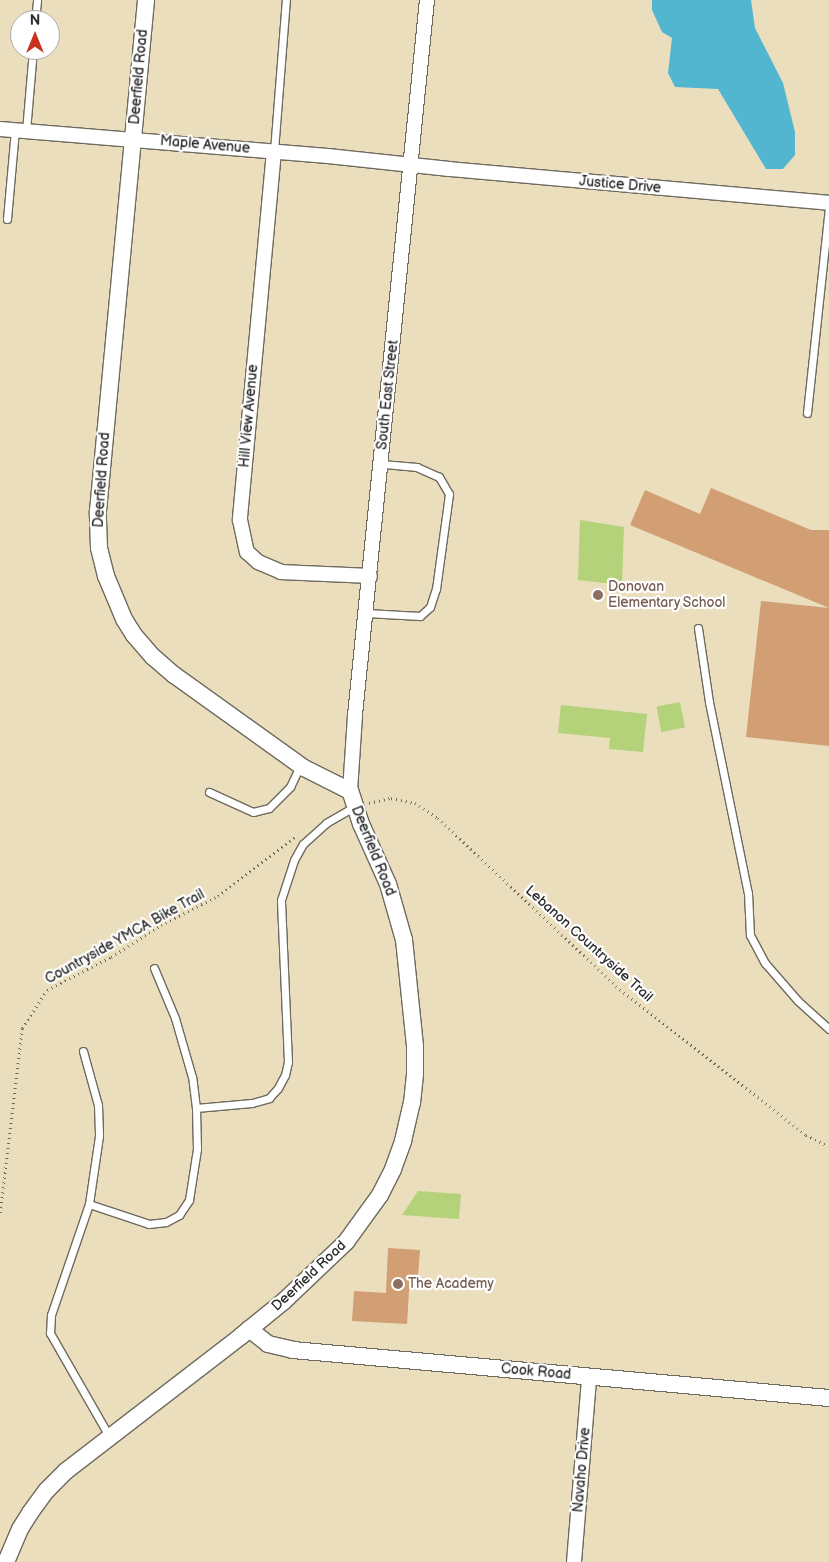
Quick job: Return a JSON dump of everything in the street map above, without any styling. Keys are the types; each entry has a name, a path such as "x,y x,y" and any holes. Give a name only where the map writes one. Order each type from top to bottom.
{"street":[{"name":"Deerfield Road","path":"6,1562 20,1529 46,1491 66,1471 249,1330 326,1263 364,1219 393,1168 403,1141 412,1104 415,1046 404,940 388,884 352,798 300,766 197,693 153,657 124,620 106,576 100,548 98,511 146,0"},
{"name":"South East Street","path":"352,798 366,613 427,0"},
{"name":"Maple Avenue","path":"0,129 274,151 410,165"},
{"name":"Hill View Avenue","path":"274,151 240,520 247,552 258,562 281,572 370,576"},
{"name":"Justice Drive","path":"410,165 829,205"},
{"name":"Cook Road","path":"249,1330 268,1344 293,1350 829,1398"},
{"name":"Navaho Drive","path":"574,1562 589,1378"}],"lane":[{"path":"274,151 286,0"},
{"path":"7,219 32,60"},
{"path":"807,413 829,205"},
{"path":"366,613 420,616 430,607 436,588 449,494 439,477 417,467 381,464"},
{"path":"698,628 710,702 748,893 750,934 765,963 798,1001 829,1028"},
{"path":"210,792 252,812 269,808 290,786 300,766"},
{"path":"196,1108 252,1104 269,1098 278,1088 285,1075 288,1062 281,920 282,900 286,883 294,860 303,844 352,798"},
{"path":"89,1204 149,1224 166,1222 179,1215 189,1200 195,1175 197,1149 196,1108 185,1047 154,968"},
{"path":"84,1051 98,1105 99,1128 96,1161 89,1204 51,1316 50,1333 110,1436"}],"path":[{"name":"Lebanon Countryside Trail","path":"352,798 392,798 415,803 438,818 616,986 806,1135 829,1146"},
{"name":"Countryside YMCA Bike Trail","path":"0,1213 22,1028 47,990 111,957 161,925 218,896 298,835"}],"green space":[{"path":"580,520 624,527 622,585 578,580"},
{"path":"680,702 685,728 661,732 656,707"},
{"path":"561,705 647,714 643,752 609,749 610,738 558,733"},
{"path":"418,1191 461,1194 459,1219 402,1215"}],"water":[{"path":"652,0 751,0 755,28 783,83 795,132 795,155 783,169 766,169 718,89 675,87 668,73 672,38 662,32 652,10"}],"building":[{"path":"711,488 811,530 829,530 829,608 630,525 645,490 700,514"},
{"path":"761,601 829,608 829,746 746,737"},
{"name":"The Academy","path":"388,1248 420,1250 418,1277 410,1276 407,1324 352,1321 354,1291 386,1293"}],"place":[{"name":"Donovan Elementary School","path":"598,595"},
{"name":"The Academy","path":"398,1284"}]}
